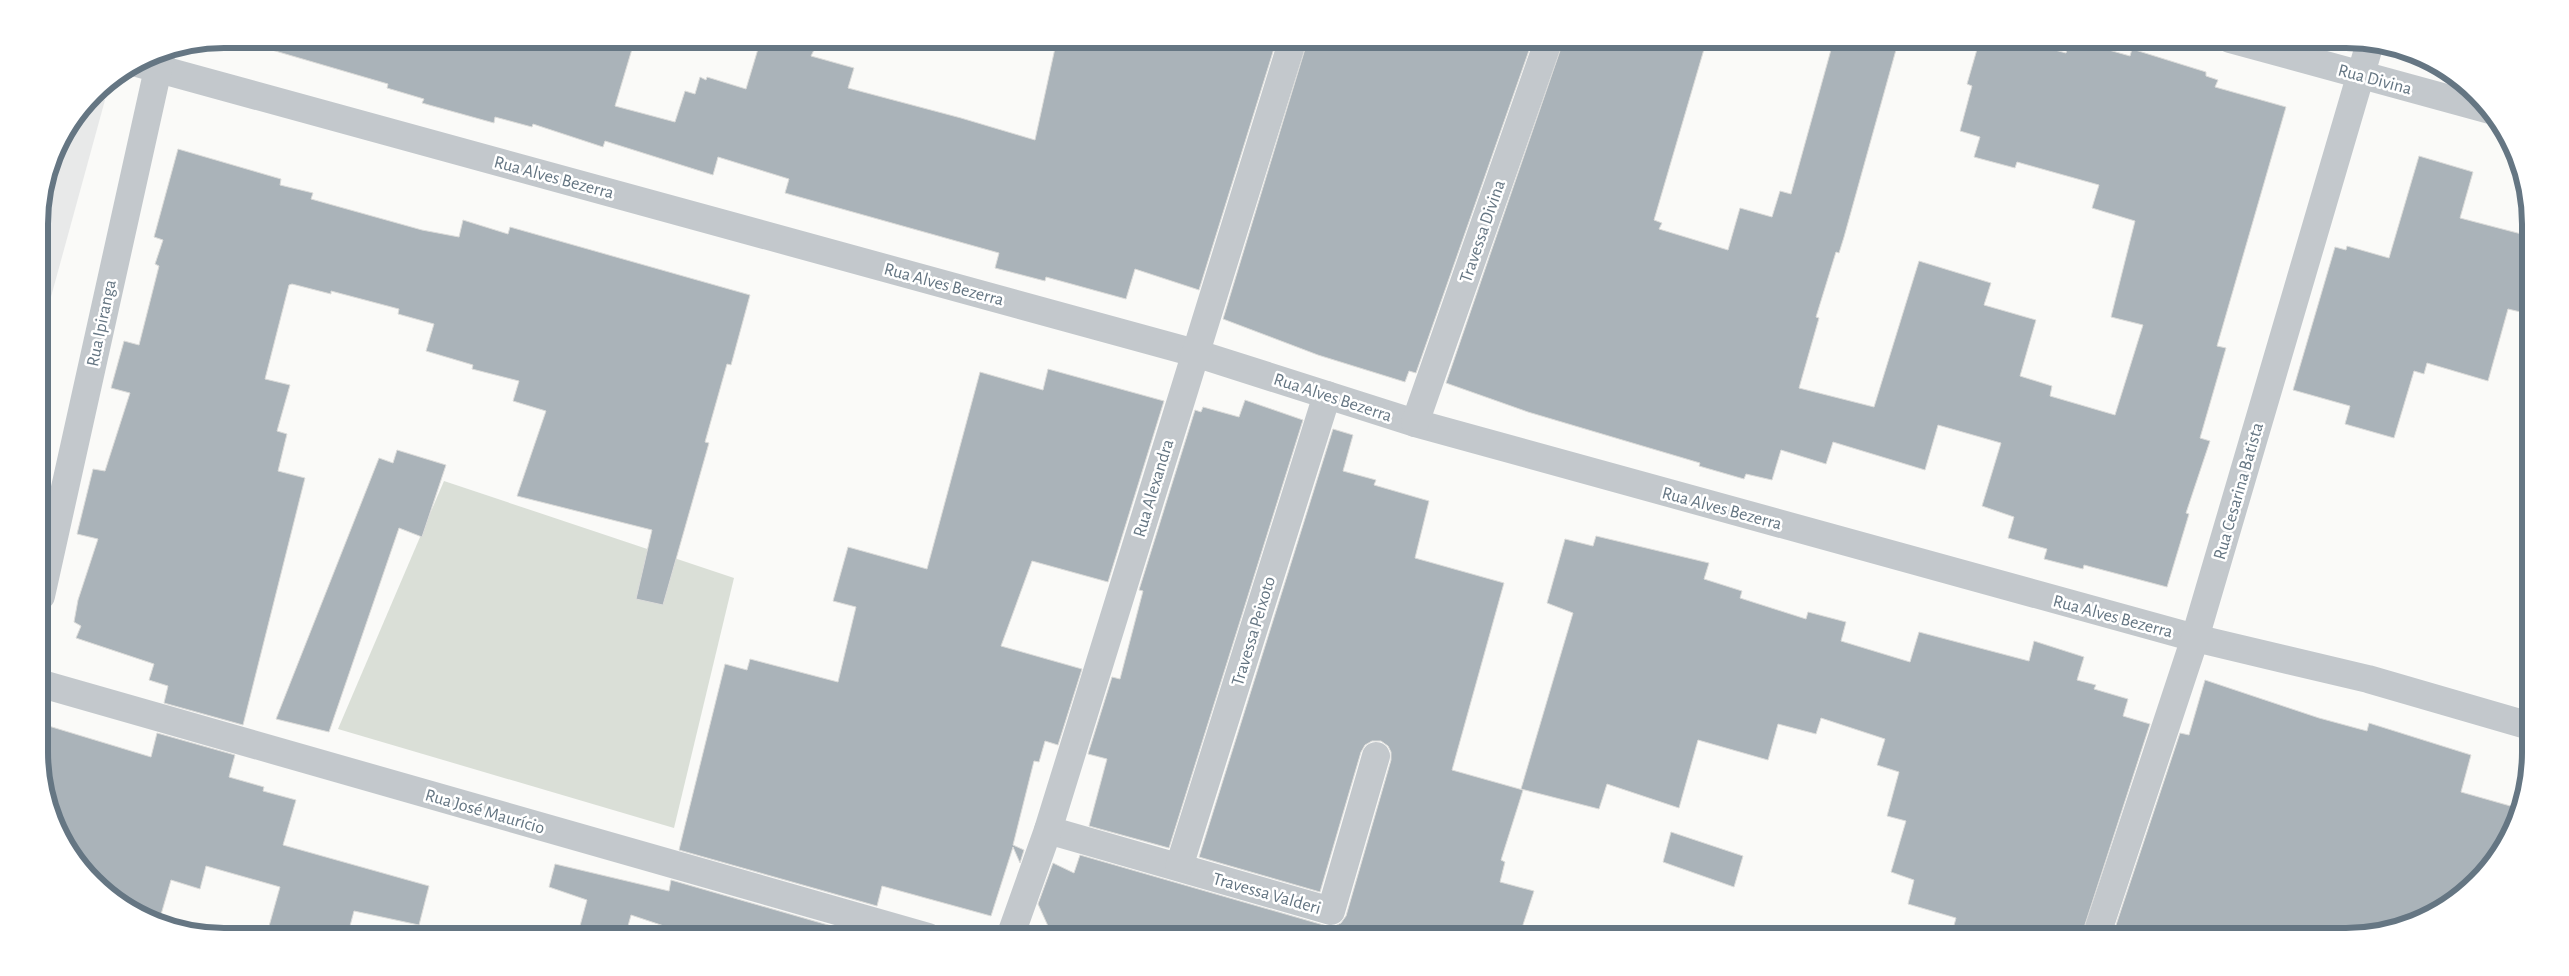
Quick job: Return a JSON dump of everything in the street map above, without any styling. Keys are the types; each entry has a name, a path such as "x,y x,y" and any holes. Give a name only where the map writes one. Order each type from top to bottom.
{"street":[{"name":"Rua Alexandra","path":"1013,928 1048,830 1194,353 1290,48"},
{"name":"Travessa Divina","path":"1415,423 1546,48"},
{"name":"Rua Divina","path":"2262,48 2477,106"},
{"name":"Rua Cesarina Batista","path":"2099,928 2195,638 2368,49"},
{"name":"Rua Alves Bezerra","path":"156,61 1194,353 1415,423 2195,638 2368,679 2522,724"},
{"name":"Rua Ipiranga","path":"48,562 151,63"},
{"name":"Travessa Peixoto","path":"1179,867 1327,395"},
{"name":"Rua José Maurício","path":"48,686 896,928"},
{"name":"Travessa Valderi","path":"1048,830 1331,911 1376,756"}],"shaded area":[{"path":"100,98 105,100 48,308 48,212 51,189 57,167 71,136 84,116"},
{"path":"444,481 734,578 674,828 338,729"}],"building":[{"path":"265,48 632,48 615,106 675,122 685,91 695,94 700,77 706,80 707,77 746,89 758,48 808,48 814,50 811,56 854,68 848,88 1035,140 1055,48 1274,48 1199,290 1135,269 1126,299 1046,277 1045,281 995,268 999,253 785,193 789,179 718,157 713,175 605,141 603,147 533,124 532,127 495,117 494,123 422,103 424,99 387,88 388,84"},
{"path":"1305,48 1530,48 1416,373 1409,371 1405,382 1318,355 1223,319"},
{"path":"1561,48 1704,48 1654,220 1662,223 1659,229 1728,250 1740,208 1772,217 1780,191 1791,194 1832,48 1896,48 1844,237 1839,253 1836,252 1816,317 1819,318 1799,388 1874,407 1919,261 1991,283 1984,305 2036,320 2020,376 2052,386 2050,396 2115,415 2143,325 2111,317 2135,221 2092,208 2099,185 2017,162 2015,168 1974,157 1980,137 1960,131 1972,86 1967,84 1977,48 2047,48 2066,53 2067,48 2102,48 2130,56 2132,49 2206,72 2206,76 2218,80 2215,87 2286,107 2217,346 2226,348 2200,438 2210,441 2186,513 2189,514 2167,587 2084,565 2083,569 2044,559 2047,549 2008,538 2014,517 1982,506 2001,443 1938,425 1925,470 1833,442 1826,464 1781,450 1772,480 1746,474 1744,479 1699,466 1700,463 1528,412 1446,383"},
{"path":"178,149 281,179 280,185 313,193 311,199 422,230 459,237 463,220 508,234 510,227 750,295 731,365 727,364 705,442 709,443 663,605 636,599 652,530 517,496 546,411 513,401 519,381 472,369 473,365 426,351 434,324 398,314 399,309 331,291 331,294 292,284 289,285 265,379 290,385 277,431 287,434 278,471 305,478 243,725 164,703 168,686 149,680 154,664 76,638 81,626 74,622 78,600 98,539 77,534 93,469 105,471 130,393 111,388 124,341 139,345 159,266 155,264 163,240 154,237"},
{"path":"2419,156 2473,172 2460,218 2522,234 2522,312 2508,309 2488,381 2427,363 2424,374 2414,371 2394,438 2345,424 2350,406 2293,390 2335,247 2346,250 2347,246 2389,258"},
{"path":"1048,369 1164,401 1108,582 1032,561 1001,646 1082,669 1058,745 1045,741 1039,762 1034,761 1013,845 1024,850 1020,863 1013,847 991,916 882,886 877,906 679,850 725,664 747,670 750,659 838,682 856,607 833,601 848,547 927,569 980,372 1043,390"},
{"path":"1245,400 1303,420 1169,848 1089,826 1107,759 1088,754 1112,677 1120,679 1143,591 1139,590 1195,410 1201,412 1203,407 1239,417"},
{"path":"1333,429 1353,435 1343,471 1376,480 1374,485 1429,501 1415,558 1504,583 1452,770 1523,790 1501,860 1505,862 1500,882 1534,891 1522,928 1049,928 1038,904 1053,863 1074,873 1080,855 1327,926 1335,926 1341,923 1346,916 1391,760 1391,752 1388,746 1381,741 1372,741 1365,745 1361,752 1320,892 1199,857"},
{"path":"397,450 446,465 422,537 399,528 329,732 276,719 379,458 393,463"},
{"path":"1596,536 1709,563 1704,579 1742,591 1740,598 1806,619 1808,612 1846,622 1841,641 1910,662 1919,632 2029,661 2034,641 2084,657 2077,680 2096,685 2094,689 2128,699 2123,716 2150,724 2084,928 1953,928 1956,918 1908,904 1914,880 1891,872 1906,821 1887,816 1899,772 1877,765 1885,739 1821,718 1816,734 1778,724 1768,760 1698,740 1679,808 1607,784 1599,809 1521,789 1573,613 1547,603 1565,539 1593,546"},
{"path":"2205,680 2319,718 2367,731 2369,723 2471,755 2461,792 2513,807 2508,820 2492,850 2470,877 2443,899 2402,919 2380,925 2357,928 2115,928 2180,733 2189,735"},
{"path":"48,726 151,757 157,733 235,755 229,777 264,787 263,791 296,800 283,845 429,886 419,925 354,911 349,928 269,928 280,887 206,866 200,889 171,880 160,917 136,905 116,892 84,860 61,820 51,787 48,764"},
{"path":"1671,832 1743,856 1734,887 1663,862"},
{"path":"555,864 669,891 671,880 839,928 670,928 631,915 627,928 579,928 587,900 549,887"}]}
